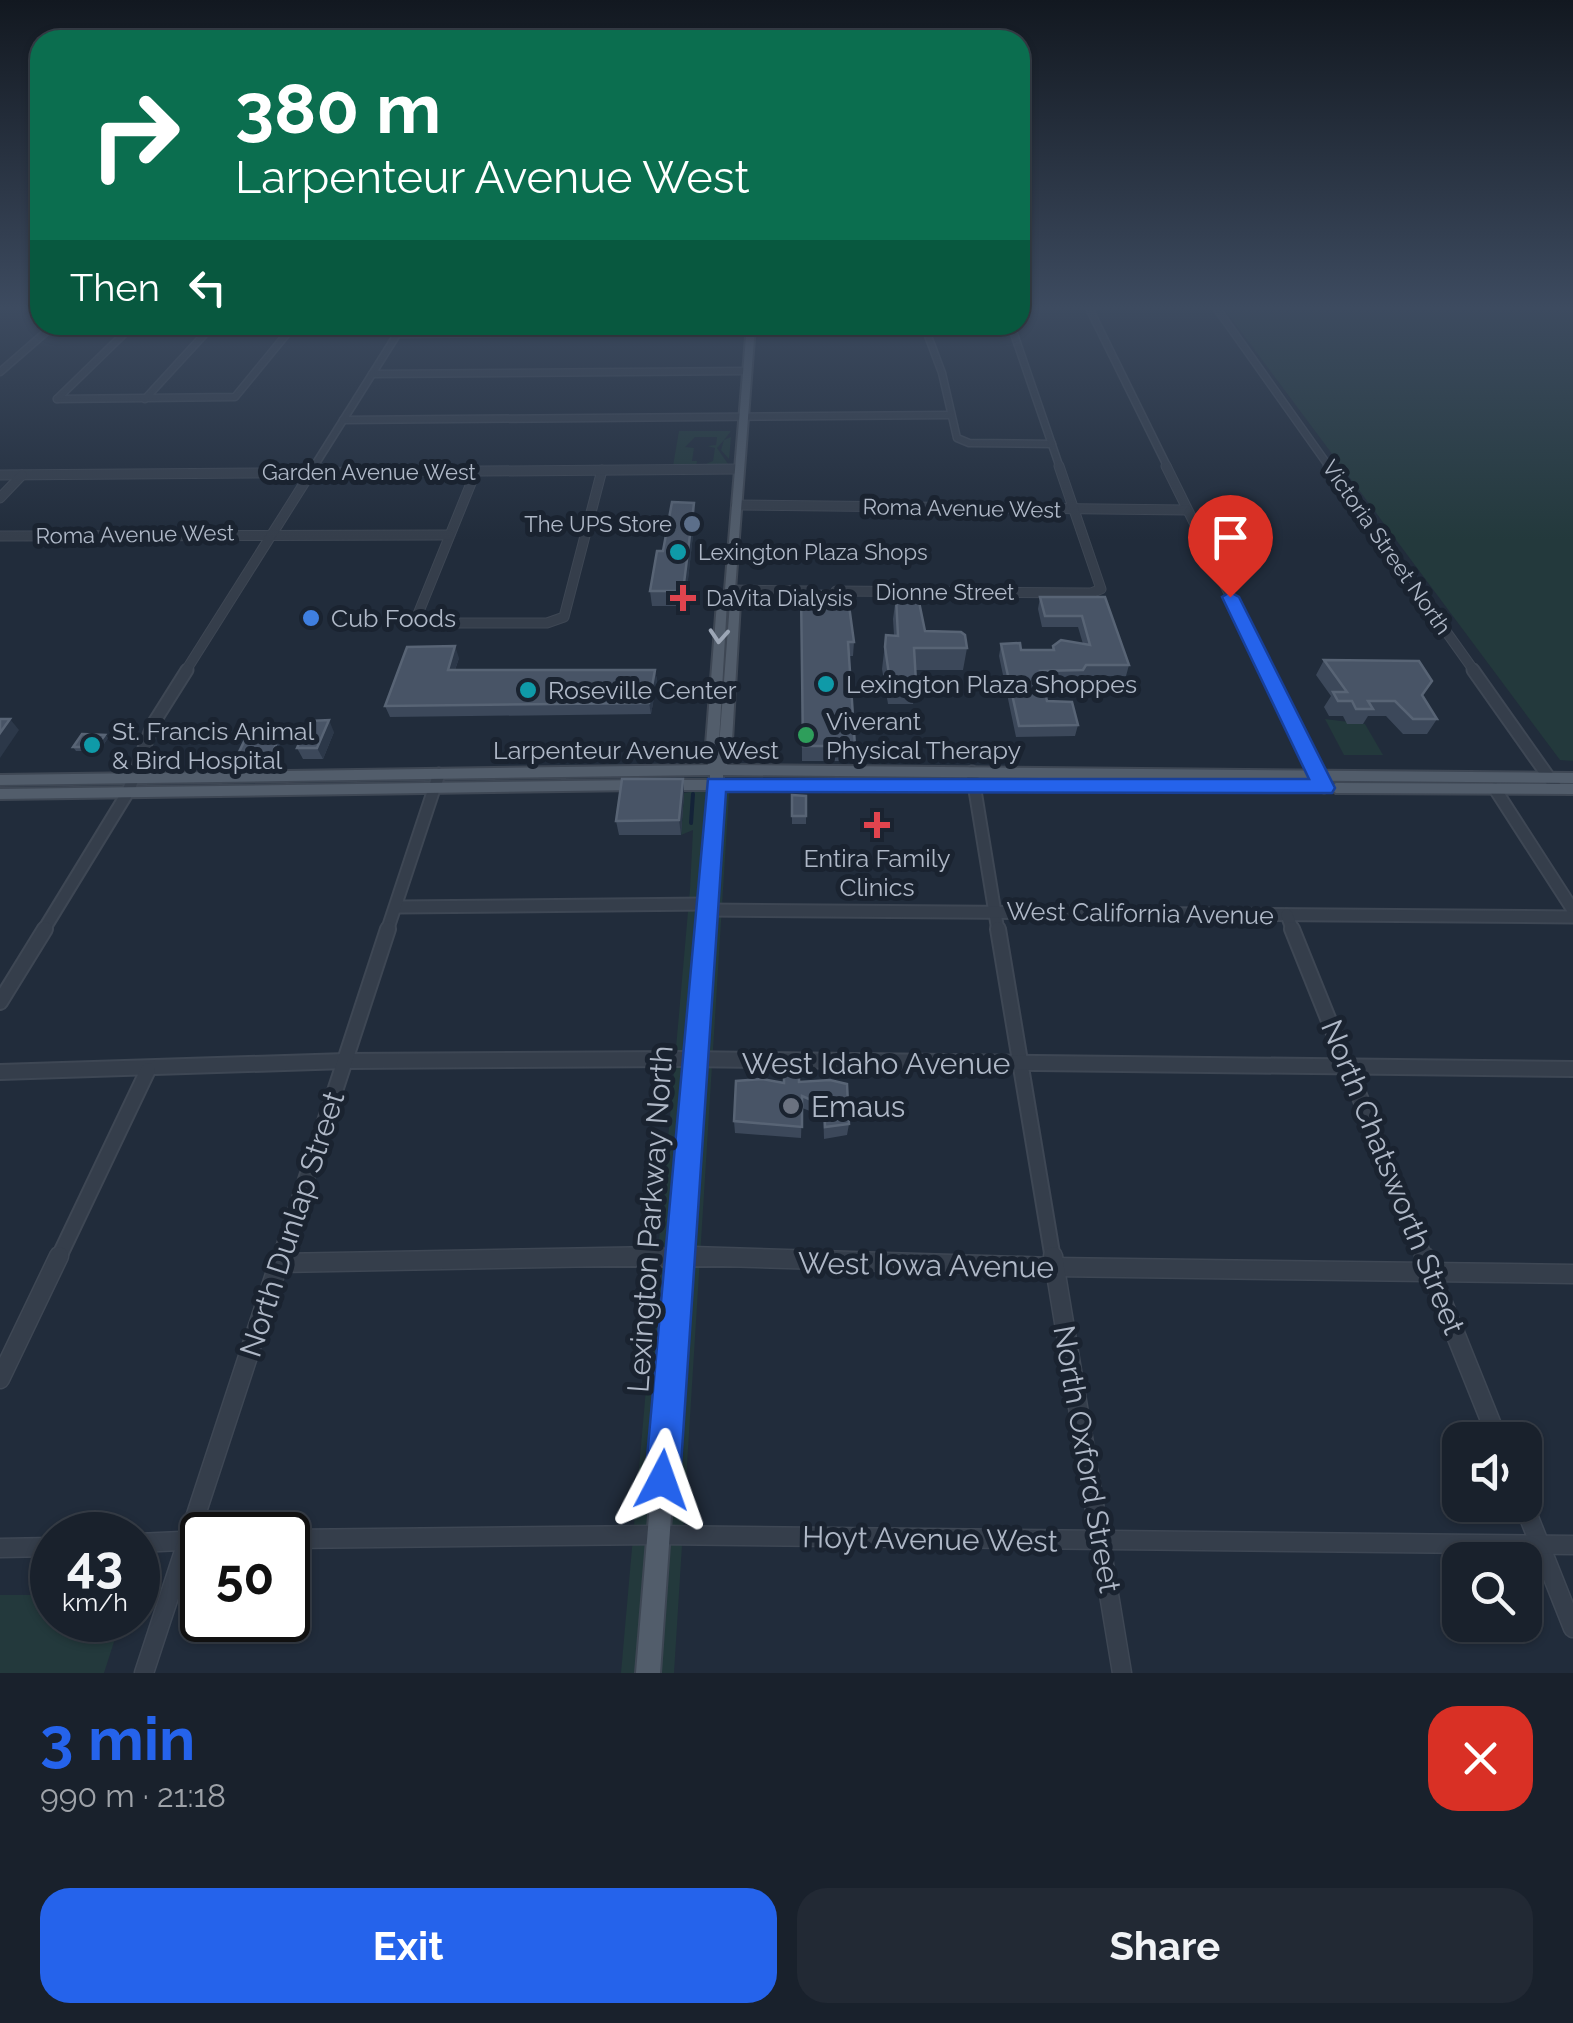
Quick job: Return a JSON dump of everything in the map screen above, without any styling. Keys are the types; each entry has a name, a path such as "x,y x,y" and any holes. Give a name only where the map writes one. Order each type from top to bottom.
{"main road":[{"path":"716,777 711,758 722,602 730,590 747,384"},
{"name":"Larpenteur Avenue West","path":"0,780 130,785 716,777 1560,786"},
{"name":"Lexington Parkway North","path":"648,1673 716,777"},
{"name":"Larpenteur Avenue West","path":"1322,783 1495,788 1560,786 1573,778"},
{"name":"Larpenteur Avenue West","path":"0,794 130,785"}],"street":[{"path":"71,384 57,398 235,397 246,384"},
{"path":"145,399 159,384"},
{"path":"0,1002 130,785 153,724 366,384"},
{"path":"944,384 950,415 962,442 1052,444"},
{"path":"1031,384 1073,509"},
{"path":"1126,384 1322,783"},
{"name":"Victoria Street North","path":"1270,384 1560,786"},
{"path":"343,420 950,415"},
{"name":"Garden Avenue West","path":"0,475 739,469"},
{"path":"476,472 418,614 419,622 559,620 566,614 602,470"},
{"path":"0,498 22,475"},
{"name":"Roma Avenue West","path":"736,506 1187,510"},
{"name":"Dionne Street","path":"730,590 1098,591 1102,586 1073,509"},
{"name":"Roma Avenue West","path":"0,536 449,535"},
{"name":"North Oxford Street","path":"973,779 1122,1673"},
{"name":"North Dunlap Street","path":"203,1512 279,1263 437,781"},
{"path":"1495,788 1573,913"},
{"name":"West California Avenue","path":"398,908 707,907 1286,915 1573,913"},
{"name":"North Chatsworth Street","path":"1286,915 1491,1422"},
{"name":"West Idaho Avenue","path":"0,1072 346,1061 696,1060 1573,1069"},
{"path":"0,1379 148,1070"},
{"name":"West Iowa Avenue","path":"279,1263 680,1256 1053,1268 1573,1274"},
{"name":"Hoyt Avenue West","path":"310,1539 658,1535 1442,1545"},
{"name":"Hoyt Avenue West","path":"1542,1546 1573,1545"},
{"path":"0,1548 30,1547"},
{"path":"1542,1551 1573,1628"},
{"name":"North Dunlap Street","path":"144,1673 180,1577"}],"green space":[{"path":"1280,384 1573,384 1573,761 1560,760"},
{"path":"679,431 731,431 717,448 728,464 706,464 713,461 715,448 707,446 716,445 717,437 695,437 685,447 694,448 692,461 697,461 696,466 673,466"},
{"path":"731,437 729,459 721,450 724,440"},
{"path":"1325,719 1365,724 1383,755 1344,755"},
{"path":"698,778 730,778 674,1673 621,1673 690,889 693,830 681,835 684,793 696,791"},
{"path":"0,1595 30,1595 30,1642 114,1642 104,1673 0,1673"}],"building":[{"name":"Lexington Plaza Shops","path":"672,502 694,503 683,591 650,591 657,551 663,551"},
{"name":"Lexington Plaza Shoppes","path":"801,591 847,591 854,642 848,642 855,746 803,746"},
{"path":"896,597 918,597 925,631 961,632 967,648 914,648 916,682 890,682 885,647 886,635 898,636"},
{"path":"1040,597 1105,597 1129,665 1040,671 1047,701 1072,702 1078,725 1019,726 1001,644 1020,643 1021,650 1054,650 1053,646 1061,640 1090,645 1082,616 1045,616"},
{"name":"Roseville Center","path":"455,646 448,670 655,670 649,703 385,706 407,647"},
{"path":"1324,660 1419,661 1432,681 1422,695 1437,719 1413,719 1395,701 1368,701 1373,709 1356,709 1352,701 1338,701 1333,692 1347,692"},
{"path":"0,719 10,719 0,733"},
{"path":"329,720 317,748 297,748 309,721"},
{"path":"252,725 285,725 272,753 238,754"},
{"path":"82,734 105,735 96,747 73,747"},
{"path":"622,779 683,779 679,820 616,821"},
{"path":"792,795 806,796 806,816 792,816"},
{"name":"Emaus","path":"784,1068 799,1068 799,1082 830,1080 847,1084 849,1124 825,1127 824,1096 811,1100 802,1096 802,1127 734,1121 736,1081 762,1079 784,1083"}],"waterway":[{"path":"691,823 693,794"}],"place":[{"name":"The UPS Store","path":"692,524"},
{"name":"Lexington Plaza Shops","path":"678,552"},
{"name":"DaVita Dialysis","path":"683,598"},
{"name":"Cub Foods","path":"311,618"},
{"name":"Lexington Plaza Shoppes","path":"826,684"},
{"name":"Roseville Center","path":"528,690"},
{"name":"Viverant Physical Therapy","path":"806,735"},
{"name":"St. Francis Animal & Bird Hospital","path":"92,745"},
{"name":"Entira Family Clinics","path":"877,825"},
{"name":"Emaus","path":"791,1106"}],"route":[{"path":"662,1480 715,784 1324,788 1230,597"}]}
